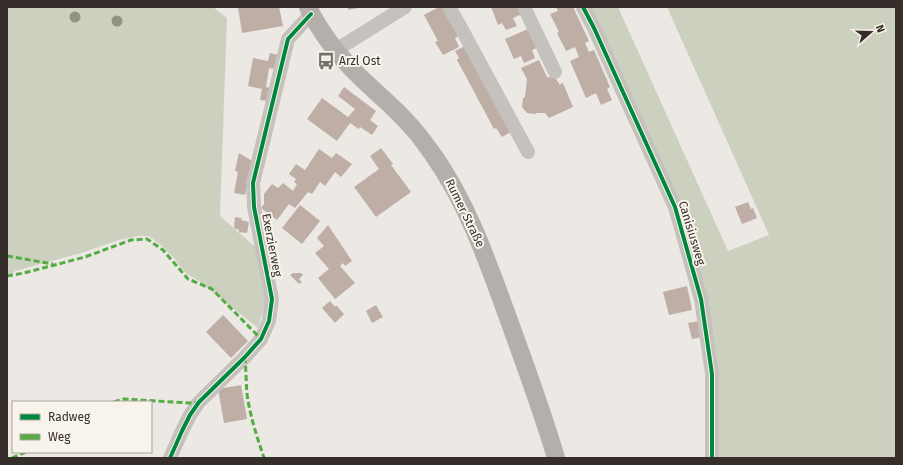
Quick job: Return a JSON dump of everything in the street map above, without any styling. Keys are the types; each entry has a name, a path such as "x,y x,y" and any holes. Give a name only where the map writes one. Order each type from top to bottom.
{"main road":[{"name":"Rumer Straße","path":"310,10 322,32 336,50 358,75 408,122 434,156 456,192 476,233 488,263 532,384 556,458"}],"street":[{"path":"336,50 405,7"},
{"path":"448,7 462,28 528,152"},
{"path":"524,7 555,72"},
{"name":"Canisiusweg","path":"583,7 594,28 675,207 701,299 712,374 712,458"},
{"name":"Exerzierweg","path":"170,458 190,415 199,402 245,357 261,339 270,321 272,299 254,207 253,183 288,39 310,10"}],"green space":[{"path":"7,7 213,7 227,18 220,216 261,252 268,296 258,328 199,281 187,274 162,246 149,236 138,236 119,240 81,253 15,271 7,279"},
{"path":"585,7 618,7 728,251 769,235 667,7 896,7 896,458 718,458 696,258"}],"building":[{"path":"238,7 279,7 283,26 242,33"},
{"path":"348,7 358,7 358,8 348,10"},
{"path":"439,7 445,7 460,35 455,38 459,47 443,55 435,42 438,41 424,15"},
{"path":"491,7 519,7 522,14 513,18 517,26 506,30 502,23 498,25"},
{"path":"556,7 573,7 589,41 585,43 589,52 594,50 610,87 607,89 612,100 601,105 596,93 586,98 570,61 579,57 575,47 566,51 550,14 558,11"},
{"path":"530,28 539,47 532,50 535,58 524,63 521,56 514,59 505,39"},
{"path":"465,46 511,132 502,137 496,128 494,129 457,60 459,58 455,51"},
{"path":"270,53 278,55 275,69 269,68 266,87 271,88 268,101 260,100 262,89 248,86 253,58 268,61"},
{"path":"539,60 547,77 555,78 559,85 563,83 573,107 549,118 545,113 527,113 522,107 527,79 521,68"},
{"path":"344,87 376,111 370,120 378,126 372,135 360,127 359,129 350,123 337,141 307,119 322,98 348,117 355,109 338,96"},
{"path":"381,148 393,164 391,165 411,192 376,217 354,187 379,169 370,156"},
{"path":"319,149 332,158 336,153 352,164 341,177 335,172 325,186 320,182 312,194 308,192 295,208 289,204 277,220 261,208 264,204 264,194 272,184 278,188 283,183 293,191 297,184 294,182 296,179 289,174 296,164 305,170"},
{"path":"239,153 252,161 245,195 234,193 238,172 235,171"},
{"path":"748,202 751,209 753,208 757,218 742,224 735,207"},
{"path":"300,205 320,221 302,244 282,228"},
{"path":"235,217 242,218 241,220 249,222 247,233 239,232 239,230 234,228"},
{"path":"328,225 352,261 345,266 343,263 340,266 355,283 335,299 318,278 329,269 315,253 324,246 317,238"},
{"path":"293,273 301,273 303,275 299,279 302,282 299,284 290,275"},
{"path":"687,286 692,310 669,315 663,292"},
{"path":"330,301 344,314 335,323 322,308"},
{"path":"376,305 383,317 372,323 366,311"},
{"path":"223,315 248,341 231,358 206,332"},
{"path":"699,321 702,337 692,339 688,323"},
{"path":"241,385 247,419 224,423 218,389"}],"marked path":[{"path":"7,276 85,257 131,240 147,239 163,250 188,279 212,289 261,339"},
{"path":"7,256 53,264"},
{"path":"245,357 248,402 264,458"},
{"path":"117,401 124,399 189,403 199,402"},
{"path":"12,458 24,453"}],"cycle path":[{"path":"583,7 594,28 675,207 701,299 712,374 712,458"},
{"path":"170,458 190,415 199,402 245,357 261,339 269,321 272,299 254,207 253,183 288,39 311,14"}],"place":[{"name":"Arzl Ost","path":"326,61"}]}
